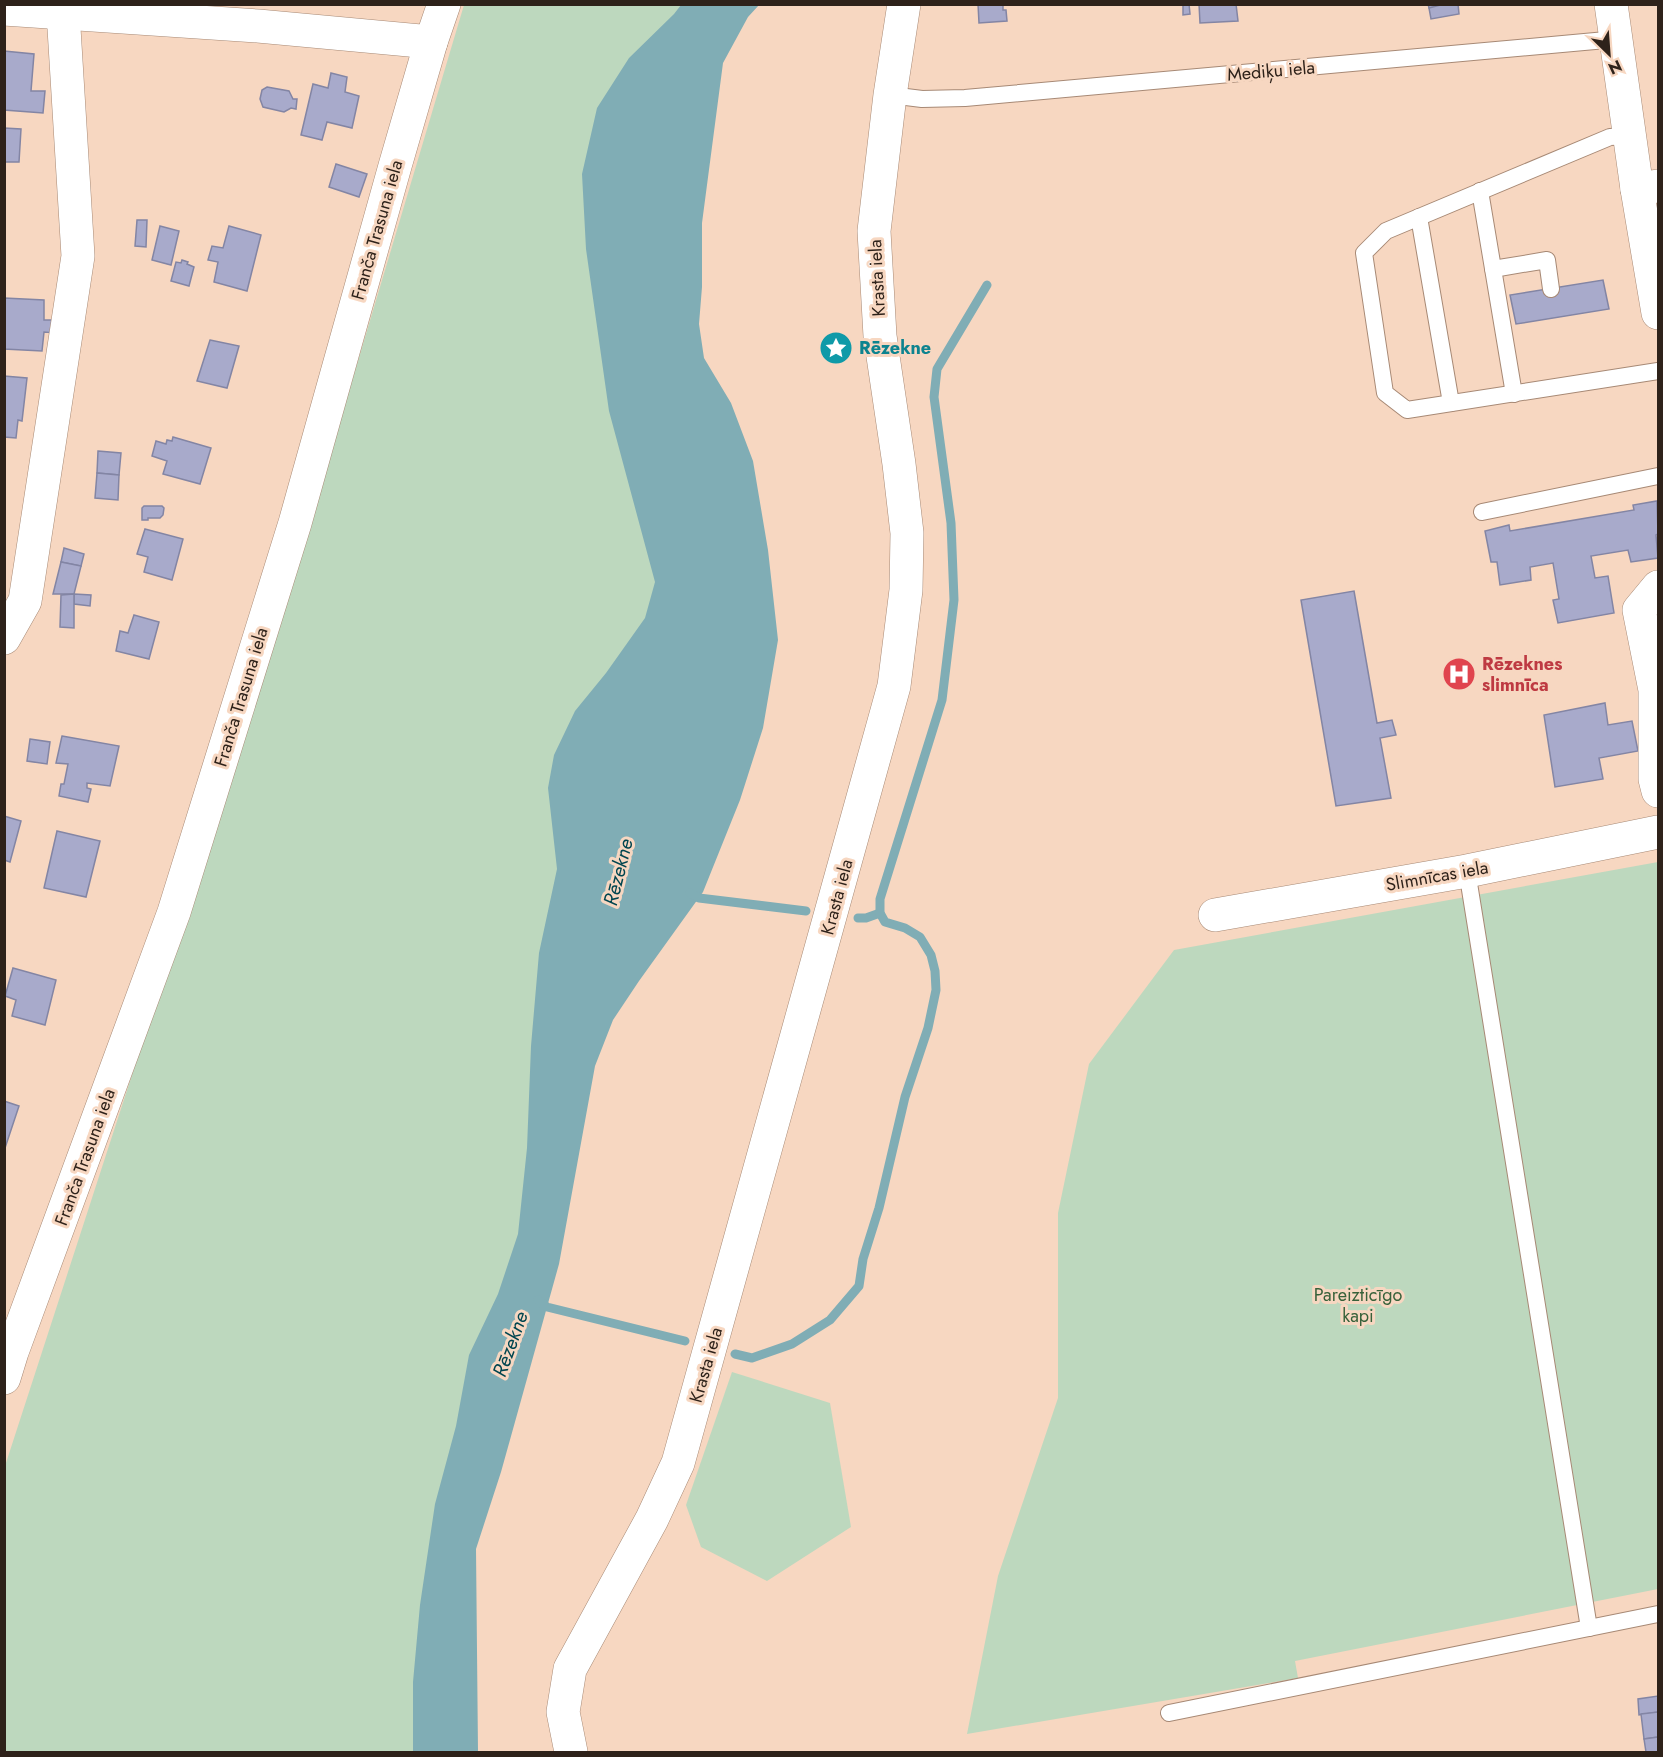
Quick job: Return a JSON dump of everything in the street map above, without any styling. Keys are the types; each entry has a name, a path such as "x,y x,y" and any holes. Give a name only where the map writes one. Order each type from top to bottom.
{"street":[{"name":"Franča Trasuna iela","path":"4,1378 174,912 295,523 431,42 444,4"},
{"name":"Krasta iela","path":"571,1752 563,1712 570,1669 652,1519 678,1463 894,686 906,590 907,533 900,464 880,336 874,231 890,95 904,4"},
{"path":"1611,4 1630,136 1648,188 1659,313"},
{"path":"4,9 258,26 431,42"},
{"path":"4,638 25,601 78,256 63,12"},
{"path":"1659,587 1639,610 1655,690 1655,779 1659,791"},
{"name":"Slimnīcas iela","path":"1215,915 1467,871 1659,832"}],"lane":[{"name":"Mediķu iela","path":"890,95 922,99 964,98 1617,39"},
{"path":"1630,136 1610,137 1386,231 1364,253 1385,393 1407,410 1659,371"},
{"path":"1480,191 1514,394"},
{"path":"1419,217 1451,403"},
{"path":"1493,269 1547,260 1551,289"},
{"path":"1482,512 1659,476"},
{"path":"1467,871 1589,1628"},
{"path":"1168,1713 1659,1614"}],"green space":[{"path":"464,5 721,5 688,52 703,559 476,1449 443,1752 5,1752 5,1466 293,579"},
{"name":"Pareizticīgo kapi","path":"1658,862 1658,1589 1295,1661 1298,1678 967,1734 998,1576 1058,1398 1058,1213 1089,1064 1174,950"},
{"path":"732,1372 830,1403 851,1527 767,1581 701,1547 686,1505"}],"water":[{"path":"681,5 759,5 748,17 723,63 702,223 702,287 699,324 704,358 731,403 753,461 768,550 778,640 763,728 740,800 703,892 613,1020 595,1066 559,1264 501,1472 476,1549 478,1752 413,1752 413,1682 420,1605 435,1504 456,1426 469,1355 498,1294 518,1234 527,1148 531,1046 539,953 557,869 548,788 554,755 575,711 606,673 645,618 655,582 609,411 586,249 582,174 597,108 629,58"}],"building":[{"path":"978,4 1003,4 1007,21 979,23"},
{"path":"1183,4 1189,4 1190,14 1183,15"},
{"path":"1199,4 1236,4 1238,21 1200,23"},
{"path":"1428,4 1444,4 1444,6 1429,8"},
{"path":"1444,4 1458,4 1459,14 1431,19 1429,8"},
{"path":"4,51 34,54 31,91 45,91 43,113 4,110"},
{"path":"331,73 347,77 345,92 359,96 352,128 327,122 322,140 301,135 313,84 328,88"},
{"path":"267,87 289,91 293,99 297,99 296,109 291,108 284,112 263,107 260,99 262,90"},
{"path":"4,128 21,129 19,162 4,162"},
{"path":"336,164 367,174 359,197 329,187"},
{"path":"137,220 147,220 146,247 135,246"},
{"path":"160,226 179,231 171,265 152,260"},
{"path":"229,226 261,235 247,291 214,282 218,262 208,260 212,246 223,248"},
{"path":"182,260 194,267 189,286 171,281 176,262 181,263"},
{"path":"1603,280 1609,309 1516,324 1510,295"},
{"path":"4,298 44,300 44,320 56,320 56,333 44,332 42,351 4,349"},
{"path":"210,340 239,346 227,388 197,381"},
{"path":"4,376 27,378 22,421 18,420 16,438 4,437"},
{"path":"173,437 211,448 200,484 163,474 167,461 152,456 156,441 166,444 167,440 172,441"},
{"path":"98,451 121,453 119,475 97,473"},
{"path":"97,473 119,475 118,500 95,498"},
{"path":"1657,501 1658,558 1631,562 1628,550 1591,556 1595,578 1608,576 1614,613 1558,623 1553,600 1559,599 1553,563 1530,567 1531,580 1500,585 1497,562 1491,562 1485,531 1509,525 1510,531 1634,510 1633,505"},
{"path":"144,506 162,506 163,515 160,518 142,520"},
{"path":"145,529 183,539 172,580 144,572 148,557 137,554"},
{"path":"64,548 84,554 81,566 61,562"},
{"path":"61,562 81,566 74,594 53,594"},
{"path":"1354,591 1377,723 1392,720 1396,735 1380,738 1391,798 1336,806 1301,600"},
{"path":"74,594 91,595 90,606 74,604"},
{"path":"74,594 74,628 60,627 61,595"},
{"path":"134,615 159,622 149,659 116,651 120,631 128,633"},
{"path":"1605,703 1608,725 1632,721 1638,751 1599,758 1603,779 1555,787 1544,715"},
{"path":"62,736 119,746 110,786 87,783 87,788 91,789 88,802 59,796 68,764 56,763"},
{"path":"30,739 50,742 47,764 27,761"},
{"path":"4,816 21,821 10,862 4,860"},
{"path":"57,831 100,841 86,897 44,888"},
{"path":"13,968 56,980 45,1025 12,1016 16,1000 5,996"},
{"path":"4,1101 19,1106 5,1148 4,1148"},
{"path":"1658,1696 1658,1712 1639,1715 1638,1699"},
{"path":"1658,1712 1658,1737 1644,1739 1641,1714"},
{"path":"1658,1737 1658,1752 1646,1752 1644,1739"}],"waterway":[{"path":"735,1354 752,1358 792,1344 830,1320 859,1286 863,1259 879,1208 905,1097 928,1028 936,990 931,955 920,937 905,928 885,922 880,913 880,899 942,700 954,600 951,523 934,397 937,369 987,285"},
{"path":"690,893 699,898 806,911"},
{"path":"858,918 880,913"},
{"path":"538,1300 547,1307 685,1341"}],"place":[{"name":"Rēzekne","path":"836,348"},
{"name":"Rēzeknes slimnīca","path":"1459,674"}]}
